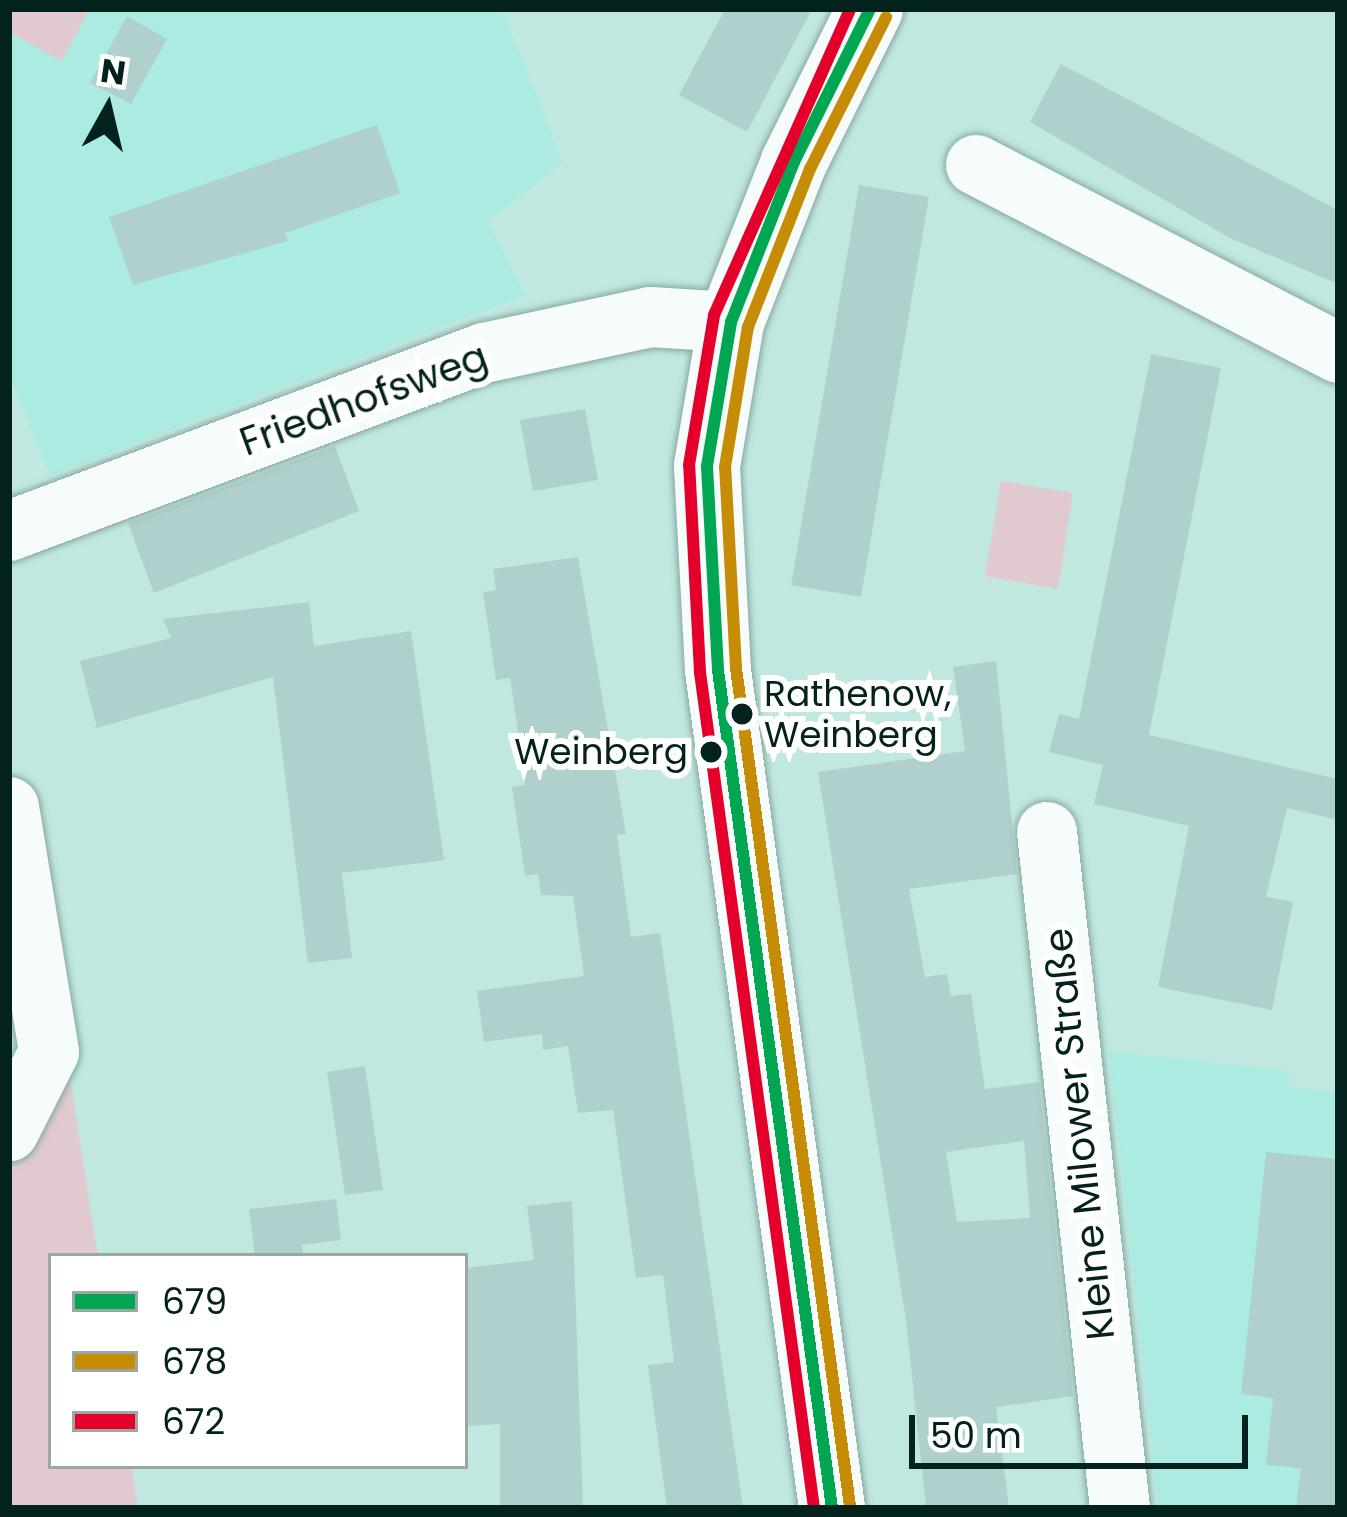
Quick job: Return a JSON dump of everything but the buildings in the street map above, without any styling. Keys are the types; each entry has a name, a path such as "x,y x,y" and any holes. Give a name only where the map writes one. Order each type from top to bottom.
{"main road":[{"path":"832,1508 718,670 706,466 730,322 794,162 871,9"}],"street":[{"path":"976,165 1338,353"},
{"name":"Friedhofsweg","path":"9,530 484,353 650,316 730,322"},
{"path":"9,807 49,1052 9,1131"},
{"name":"Kleine Milower Straße","path":"1047,832 1120,1508"}],"shaded area":[{"path":"9,9 502,9 563,163 488,221 525,295 50,475 9,374"},
{"path":"9,9 90,9 61,61 9,32"},
{"path":"1001,481 1073,493 1058,589 985,576"},
{"path":"1109,1051 1290,1071 1289,1087 1338,1092 1338,1508 1159,1508"},
{"path":"67,1060 98,1253 48,1253 48,1469 132,1469 138,1508 9,1508 9,1073"}],"transit line":[{"name":"672","path":"814,1508 700,672 689,465 714,315 850,9"},
{"name":"679","path":"832,1508 718,670 707,466 731,322 794,162 870,9"},
{"name":"678","path":"850,1506 736,668 725,467 748,327 810,169 886,17"}],"place":[{"name":"Rathenow, Weinberg","path":"742,714"},
{"name":"Weinberg","path":"711,752"}]}
